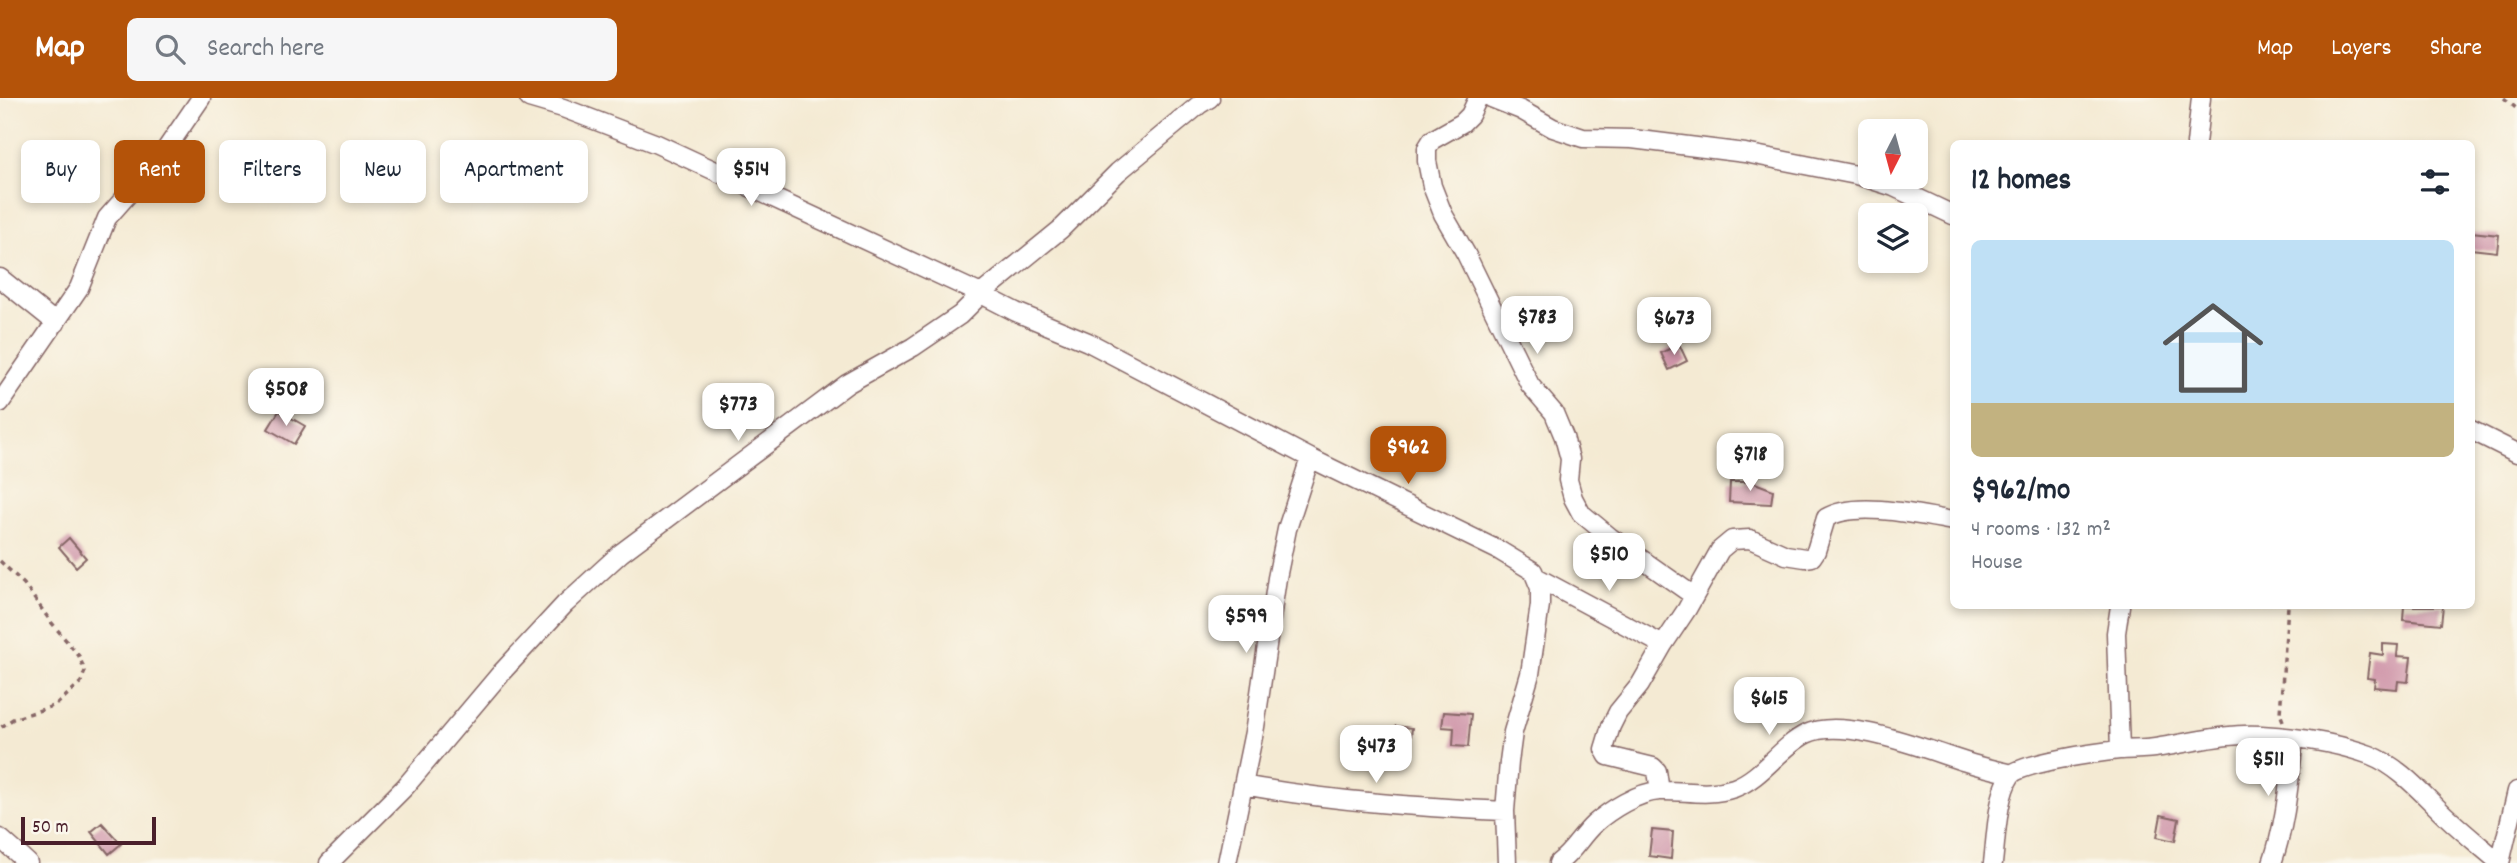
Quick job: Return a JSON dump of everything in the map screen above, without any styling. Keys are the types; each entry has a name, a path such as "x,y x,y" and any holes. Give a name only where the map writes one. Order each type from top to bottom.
{"street":[{"path":"0,403 79,288 107,218 160,158 201,98"},
{"path":"529,98 564,108 657,144 1016,312 1088,342 1310,458 1500,551 1533,571 1540,588 1538,628 1530,674 1513,732 1505,811 1507,863"},
{"path":"329,863 404,787 501,673 565,604 621,553 847,384 913,347 960,315 981,294 1061,229 1118,172 1199,103 1210,98"},
{"path":"1478,98 1470,115 1462,123 1432,139 1427,148 1432,186 1443,215 1466,254 1530,384 1554,413 1570,459 1568,480 1581,513 1610,537 1694,596"},
{"path":"1491,98 1521,110 1553,128 1583,138 1632,139 1745,153 1856,175 1894,187 1950,214"},
{"path":"2196,140 2201,98"},
{"path":"0,278 56,323"},
{"path":"2475,432 2517,453"},
{"path":"1227,863 1255,727 1286,529 1310,458"},
{"path":"1660,791 1657,771 1653,767 1608,756 1604,749 1618,712 1640,685 1720,550 1732,540 1750,539 1786,555 1805,558 1812,556 1826,518 1834,513 1872,509 1950,521"},
{"path":"1536,577 1663,645"},
{"path":"2120,609 2116,633 2120,750"},
{"path":"1558,863 1577,846 1594,824 1640,795 1660,791 1697,794 1738,786 1791,744 1822,729 1844,729 1888,738 2012,774"},
{"path":"1993,863 2000,809 2012,774 2025,767 2120,750 2161,747 2237,735 2302,740 2370,755 2390,765 2500,863 2517,791"},
{"path":"2272,863 2280,840 2302,740"},
{"path":"1243,785 1301,796 1361,803 1505,811"},
{"path":"0,838 28,863"}],"path":[{"path":"2504,98 2517,109"},
{"path":"0,561 24,584 79,656 85,671 81,682 56,705 13,719 0,729"},
{"path":"2288,609 2280,713 2286,726 2302,740"}],"building":[{"path":"2475,232 2499,235 2497,252 2475,249"},
{"path":"1679,344 1687,361 1669,370 1661,353"},
{"path":"279,411 305,426 294,444 268,429"},
{"path":"1747,480 1773,490 1771,504 1729,502 1730,482"},
{"path":"69,538 86,558 76,567 59,547"},
{"path":"2404,609 2443,609 2441,624 2403,620"},
{"path":"2383,644 2398,645 2397,656 2411,657 2408,682 2398,681 2397,689 2374,687 2375,679 2367,678 2370,653 2383,655"},
{"path":"1444,712 1471,714 1468,747 1453,746 1454,728 1442,727"},
{"path":"1396,726 1412,728 1410,744 1394,742"},
{"path":"2161,815 2179,819 2175,841 2157,837"},
{"path":"102,823 121,844 109,854 91,832"},
{"path":"1652,830 1673,832 1671,859 1649,856"}]}
